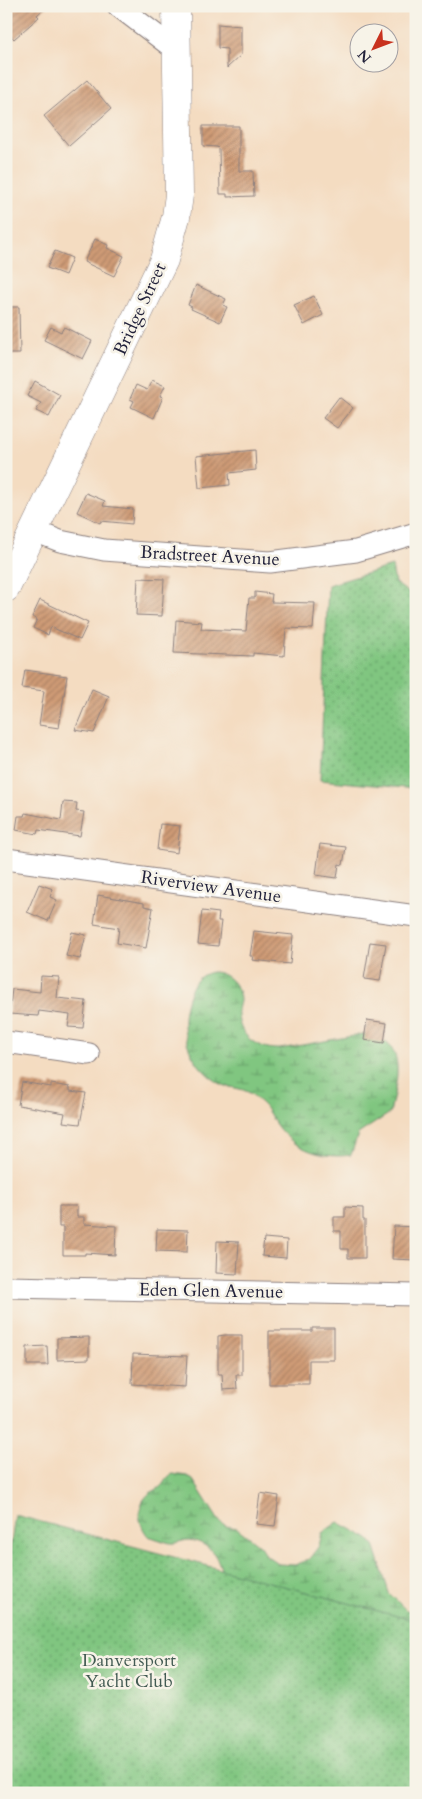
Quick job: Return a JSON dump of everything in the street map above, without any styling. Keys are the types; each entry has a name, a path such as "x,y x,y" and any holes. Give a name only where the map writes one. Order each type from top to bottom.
{"main road":[{"name":"Bridge Street","path":"6,588 164,260 171,239 176,217 180,172 176,6"}],"street":[{"path":"118,6 177,51"},
{"name":"Bradstreet Avenue","path":"34,531 60,542 104,550 270,562 356,552 416,534"},
{"name":"Riverview Avenue","path":"6,859 416,916"},
{"path":"6,1042 90,1054"},
{"name":"Eden Glen Avenue","path":"6,1287 416,1295"}],"green space":[{"path":"392,566 395,583 416,598 416,789 320,780 328,585"},
{"path":"212,972 223,974 235,985 240,1001 238,1014 240,1024 247,1036 258,1045 280,1049 364,1034 379,1038 389,1045 397,1064 397,1076 390,1113 358,1134 351,1155 330,1156 301,1147 284,1134 265,1107 251,1094 223,1085 203,1070 195,1060 186,1038 184,1013 192,986 202,976"},
{"path":"173,1474 187,1476 193,1480 219,1521 226,1526 237,1528 259,1545 267,1556 279,1564 295,1565 309,1559 319,1546 322,1533 338,1522 369,1539 374,1545 389,1593 406,1610 416,1612 416,1713 222,1574 218,1561 207,1547 196,1541 189,1540 170,1543 148,1536 140,1520 142,1503 145,1497 159,1488"},
{"name":"Danversport Yacht Club","path":"15,1515 416,1621 416,1793 6,1793 6,1581"}],"building":[{"path":"11,6 47,6 37,15 39,17 14,39 6,31 6,10"},
{"path":"218,24 241,26 241,55 227,68 227,49 218,48"},
{"path":"87,80 111,109 69,146 44,116"},
{"path":"203,126 239,126 239,171 253,171 254,196 227,197 227,194 220,194 219,149 217,147 203,146"},
{"path":"95,239 108,245 107,248 124,256 114,276 84,262"},
{"path":"55,251 72,258 65,275 47,268"},
{"path":"196,285 226,299 223,305 227,307 220,322 191,309 192,307 188,305"},
{"path":"314,296 323,315 304,325 294,305"},
{"path":"6,307 19,307 20,354 6,354"},
{"path":"51,327 61,332 64,327 92,341 83,359 44,340"},
{"path":"152,380 165,386 160,396 163,397 154,418 131,407 134,401 130,399 136,385 147,390"},
{"path":"35,381 60,395 49,417 36,411 41,403 27,396"},
{"path":"339,397 353,408 337,428 323,418"},
{"path":"255,450 256,470 229,473 230,485 199,488 196,456"},
{"path":"86,493 105,501 103,506 133,509 132,524 101,521 100,523 77,512"},
{"path":"138,578 164,579 162,616 136,615"},
{"path":"255,592 272,594 271,602 315,603 313,629 286,628 284,656 253,653 253,656 174,653 176,620 202,622 201,629 246,631 249,598 255,598"},
{"path":"40,600 88,623 80,640 51,627 48,635 33,628 37,619 32,617"},
{"path":"25,670 67,676 59,728 39,725 44,691 22,688"},
{"path":"92,689 109,696 94,733 75,730"},
{"path":"63,802 77,803 76,811 84,812 80,836 38,830 37,834 16,830 18,816 24,816 25,813 61,820"},
{"path":"160,824 180,826 177,853 157,850"},
{"path":"320,844 346,847 343,865 339,864 337,878 316,875"},
{"path":"39,884 53,889 50,897 57,900 48,921 27,912"},
{"path":"98,895 144,903 144,906 153,908 146,948 117,943 119,928 94,924"},
{"path":"202,911 219,913 218,921 221,921 218,946 198,944"},
{"path":"254,931 293,935 290,964 252,960 253,956 250,956"},
{"path":"72,932 86,935 80,959 66,956"},
{"path":"370,942 386,944 380,981 364,979"},
{"path":"41,976 59,977 57,998 86,1001 83,1028 68,1027 70,1015 39,1011 38,1016 9,1014 12,989 40,992"},
{"path":"367,1020 387,1023 384,1043 364,1040"},
{"path":"22,1082 51,1087 51,1084 70,1087 70,1091 86,1093 80,1124 63,1122 65,1113 18,1105"},
{"path":"59,1206 77,1206 77,1217 84,1217 84,1224 116,1226 115,1255 85,1253 85,1255 63,1255 63,1227 59,1227"},
{"path":"345,1207 363,1208 363,1220 365,1220 365,1258 348,1258 348,1249 341,1249 341,1231 334,1231 334,1217 345,1217"},
{"path":"394,1226 416,1227 416,1260 392,1259"},
{"path":"157,1229 188,1230 187,1252 156,1251"},
{"path":"264,1238 287,1240 286,1258 262,1256"},
{"path":"217,1241 239,1242 237,1274 216,1273"},
{"path":"312,1328 334,1328 334,1360 309,1360 309,1384 269,1384 269,1331 312,1331"},
{"path":"242,1335 242,1375 236,1375 237,1389 223,1390 222,1374 218,1374 218,1336"},
{"path":"89,1337 89,1359 57,1360 57,1338"},
{"path":"47,1346 48,1365 27,1365 27,1347"},
{"path":"133,1354 187,1356 185,1387 132,1384"},
{"path":"260,1493 279,1496 275,1526 256,1524"}]}
